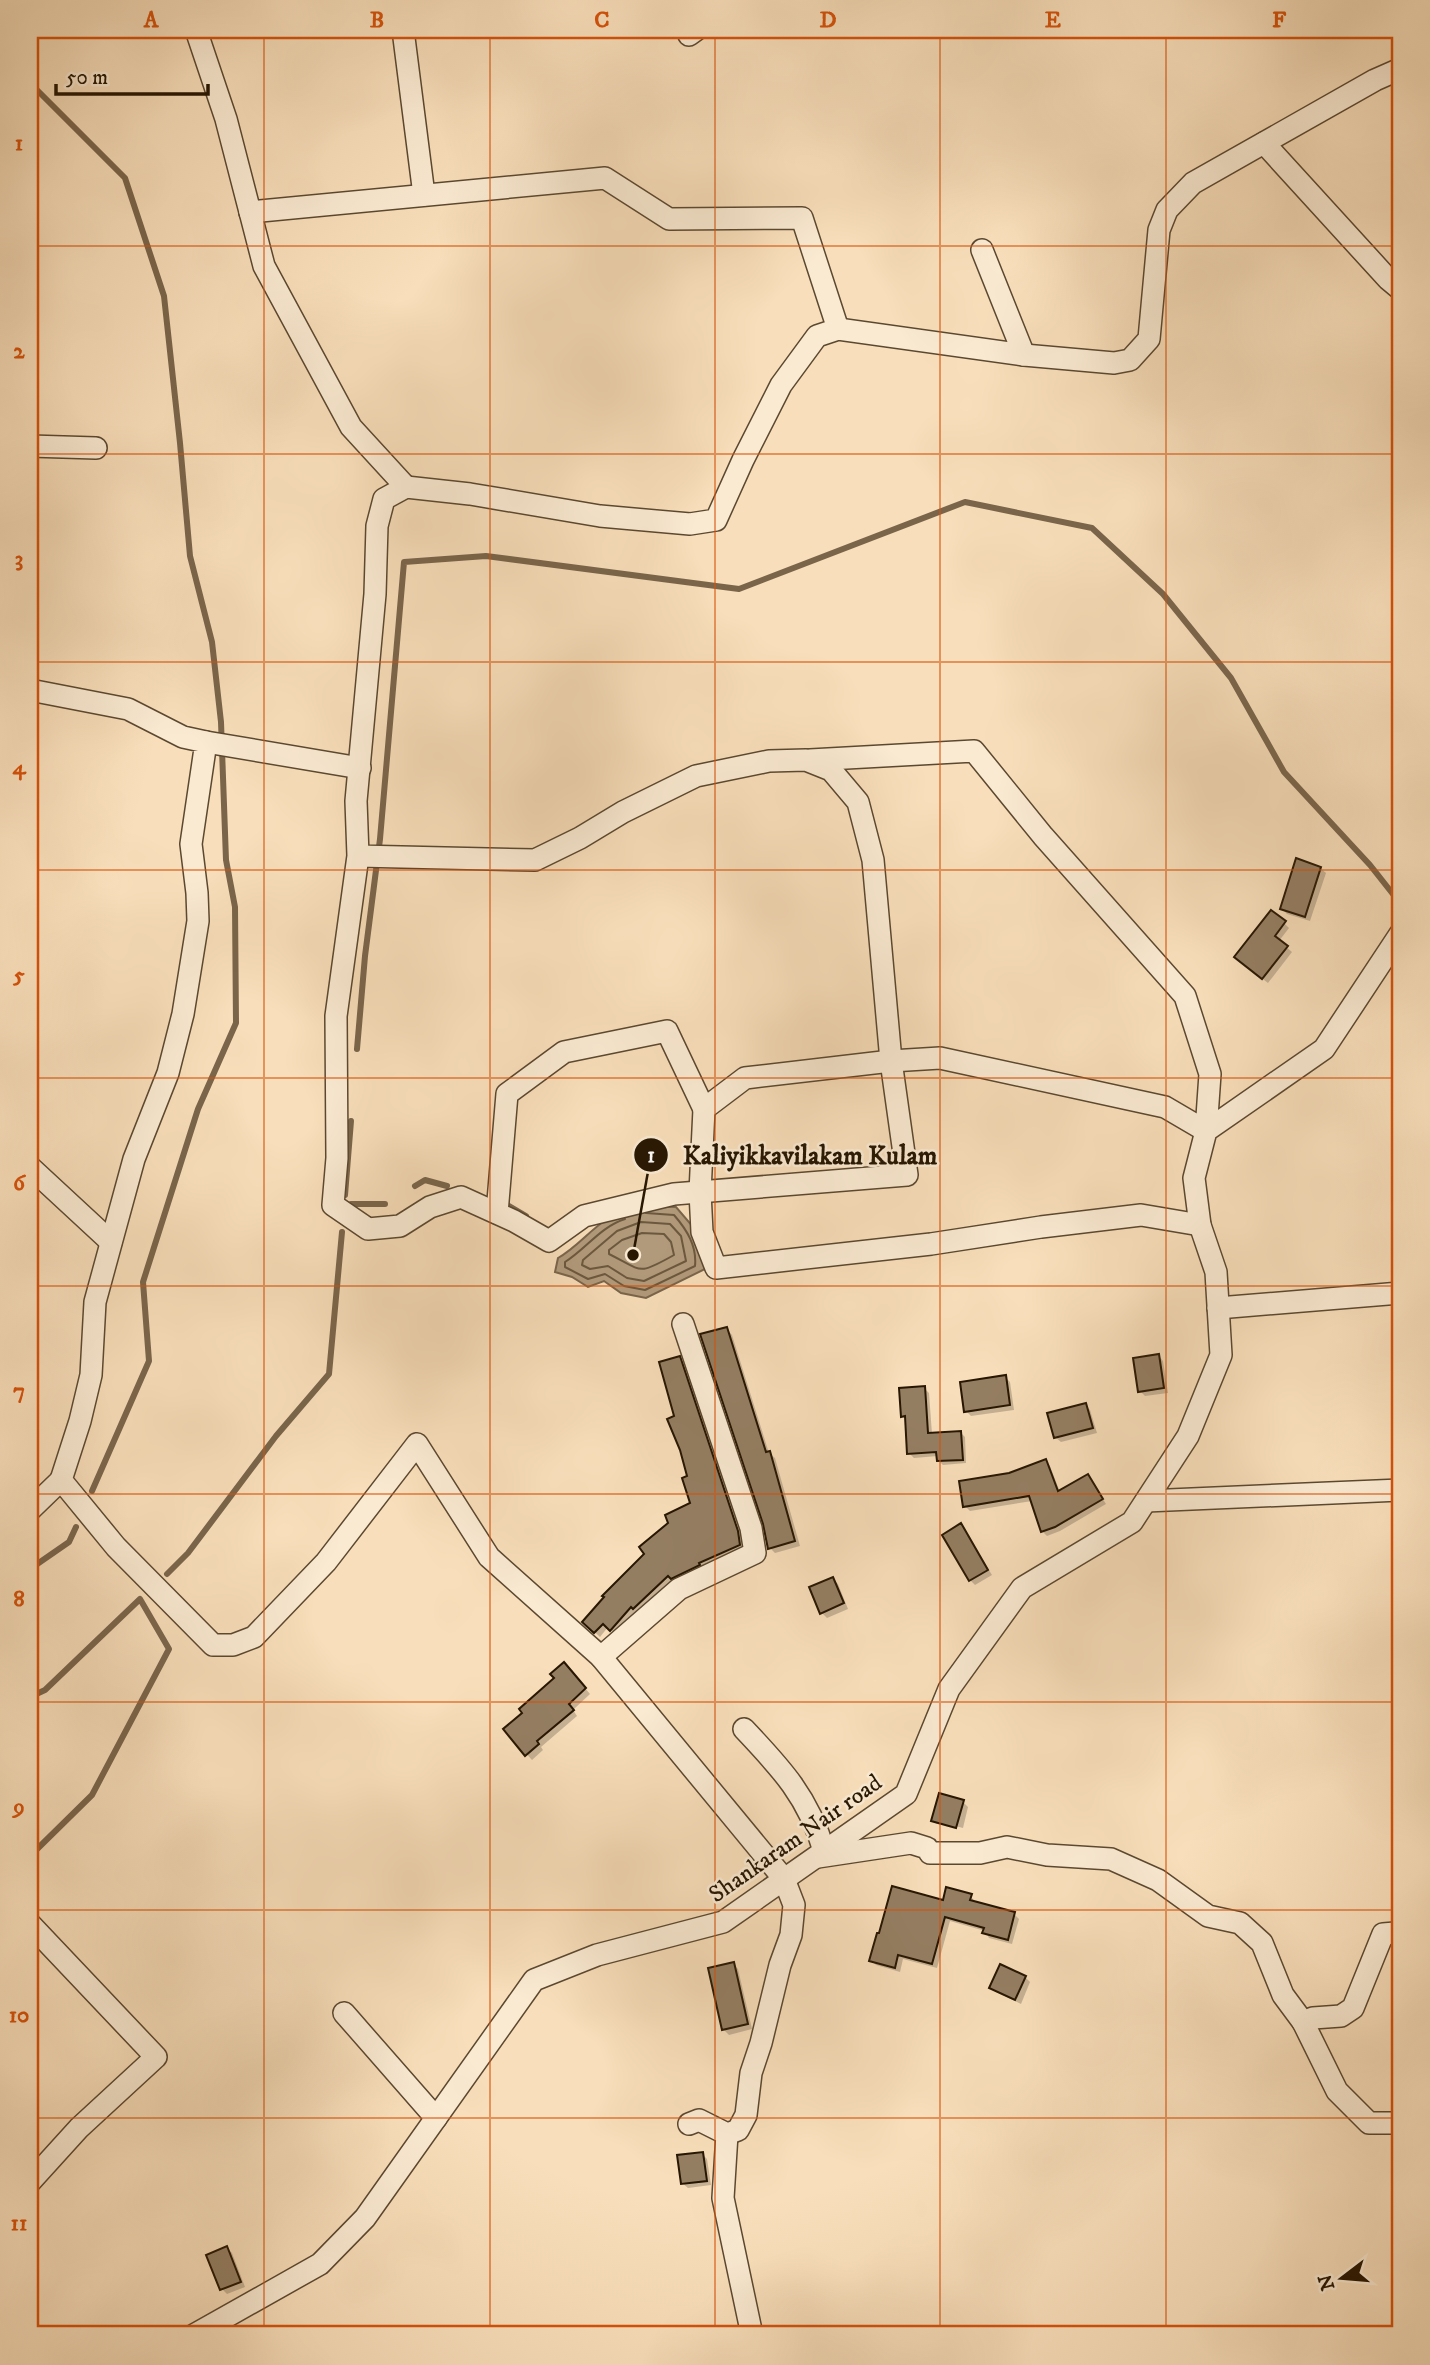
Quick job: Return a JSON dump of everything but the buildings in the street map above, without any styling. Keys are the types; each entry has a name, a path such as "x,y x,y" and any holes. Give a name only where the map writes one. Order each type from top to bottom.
{"street":[{"path":"196,30 226,119 264,266 351,427 406,486"},
{"path":"403,30 424,195"},
{"path":"689,30 689,34 696,30"},
{"path":"371,857 535,860 696,776 769,761 806,760 831,770 858,802 873,860 891,1061 907,1175 674,1194 584,1216 549,1241 461,1197 430,1207 400,1226 368,1229 333,1205 337,1158 336,1016 371,857 356,801 375,594 377,526 384,499 406,486 600,516 690,524 716,520 781,385 817,336 838,329 1024,355 1114,363 1130,360 1149,339 1159,230 1167,211 1193,183 1375,80 1400,69"},
{"path":"1264,143 1400,289"},
{"path":"250,212 605,178 669,219 802,218 838,329"},
{"path":"982,250 1024,355"},
{"path":"30,446 96,448"},
{"path":"30,690 128,709 183,737 360,768"},
{"path":"30,1510 61,1480 80,1421 91,1374 95,1302 134,1159 168,1073 183,1014 198,921 191,844 207,742"},
{"name":"Shankaram Nair road","path":"194,2335 320,2264 365,2218 534,1980 597,1955 723,1922 906,1794 949,1689 1022,1588 1132,1522 1188,1436 1221,1355 1216,1272 1200,1225 1194,1178 1206,1131 1210,1074 1185,996 1043,836 974,751 806,760"},
{"path":"704,1109 744,1078 940,1058 1165,1107 1206,1131 1324,1049 1400,934"},
{"path":"497,1213 507,1094 564,1052 667,1031 704,1109 699,1192 702,1232 716,1268 931,1244 1142,1215 1200,1225"},
{"path":"30,1167 111,1242"},
{"path":"1218,1308 1400,1293"},
{"path":"601,1657 679,1589 755,1553 751,1528 683,1324"},
{"path":"61,1480 116,1547 213,1645 233,1645 254,1637 326,1562 417,1444 489,1557 601,1657 784,1879 794,1905 791,1935 780,1965 751,2073 746,2115 738,2130 727,2134 699,2120 689,2124"},
{"path":"1146,1501 1400,1490"},
{"path":"744,1729 798,1790 817,1825 820,1854 911,1843 927,1848 930,1853 937,1855 980,1853 1007,1847 1047,1855 1111,1859 1158,1880 1208,1916 1240,1923 1262,1943 1283,1995 1303,2022 1337,2091 1369,2123 1400,2123"},
{"path":"30,1924 156,2057 79,2128 30,2182"},
{"path":"1303,2022 1313,2018 1340,2016 1353,2008 1383,1934 1400,1934"},
{"path":"344,2013 436,2118"},
{"path":"727,2134 723,2198 752,2335"}],"water":[{"path":"639,1206 676,1207 694,1228 705,1269 646,1298 621,1293 604,1281 588,1287 572,1277 555,1272 558,1258 600,1224 614,1215"}],"waterway":[{"path":"30,83 125,178 164,296 190,556 212,642 221,722 226,860 235,907 236,1023 198,1109 143,1282 149,1361 92,1491"},
{"path":"357,1049 365,956 380,839 404,562 486,556 739,589 965,502 1092,528 1163,594 1231,678 1284,772 1370,865 1400,903"},
{"path":"345,1195 351,1121"},
{"path":"415,1186 425,1180 447,1186"},
{"path":"502,1202 526,1216"},
{"path":"351,1204 385,1204"},
{"path":"167,1574 188,1553 276,1436 329,1374 342,1232"},
{"path":"30,1569 69,1542 76,1527"},
{"path":"30,1697 45,1690 140,1599 169,1649 92,1795 30,1856"}],"place":[{"name":"Kaliyikkavilakam Kulam","path":"633,1255"}]}
